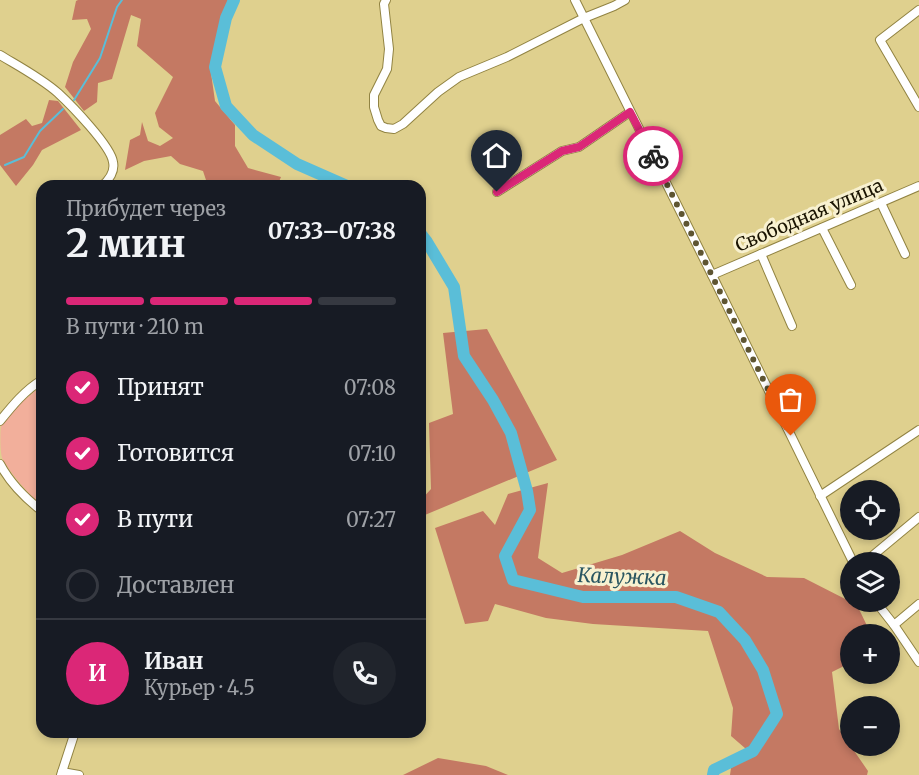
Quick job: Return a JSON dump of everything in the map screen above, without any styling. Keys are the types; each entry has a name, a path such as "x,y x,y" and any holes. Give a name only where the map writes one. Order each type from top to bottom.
{"street":[{"path":"386,0 384,4 389,49 387,69 374,95 374,107 381,126 394,129 404,124 438,92 459,77 507,57 625,0"},
{"path":"575,0 848,552"},
{"path":"919,10 880,40 919,107"},
{"path":"0,55 58,93 102,142 113,159 111,176 107,180"},
{"path":"497,192 562,151 579,147 630,112"},
{"name":"Свободная улица","path":"712,275 919,186"},
{"path":"881,203 905,254"},
{"path":"822,228 851,285"},
{"path":"760,254 792,326"},
{"path":"0,421 36,384"},
{"path":"820,496 919,430"},
{"path":"0,464 12,483 36,506"},
{"path":"877,552 919,518"},
{"path":"895,624 919,604"},
{"path":"884,612 893,624"},
{"path":"900,634 919,662"},
{"path":"73,738 62,773 79,775"}],"shaded area":[{"path":"228,0 210,66 215,101 235,125 235,146 248,168 281,177 280,180 206,180 203,171 180,164 171,156 144,161 125,170 130,140 140,135 142,122 148,141 160,146 173,138 159,127 155,113 173,77 137,46 141,19 131,15 112,79 98,83 97,102 84,111 65,87 73,62 91,29 87,19 72,20 76,1"},
{"path":"49,100 58,101 81,130 42,150 16,186 0,165 0,135 26,119 32,126 42,123"},
{"path":"487,329 557,460 426,515 426,494 431,489 429,423 453,414 443,333"},
{"path":"36,391 36,500 20,484 1,455 0,438 3,421"},
{"path":"548,483 538,558 562,573 622,555 680,531 715,553 767,577 804,578 840,596 840,612 860,612 866,624 840,624 840,668 832,672 840,730 840,756 858,756 868,771 867,775 730,775 731,768 753,755 731,736 733,708 708,631 593,624 546,618 495,604 488,621 465,624 435,528 483,511 495,525 508,494"},
{"path":"438,758 486,766 508,775 403,775"}],"waterway":[{"path":"74,100 100,58 117,7 122,0"},
{"name":"Калужка","path":"234,0 226,18 215,67 226,106 253,135 297,164 333,180"},
{"path":"5,165 24,157 40,131 63,109"},
{"name":"Калужка","path":"426,241 454,287 464,356 493,400 511,433 527,491 530,510 505,556 513,580 583,597 676,597 719,612 745,640 763,670 777,714 753,751 714,770 713,775"}],"way so far":[{"path":"653,156 791,436"}],"route":[{"path":"497,192 562,151 579,147 630,112 653,156"}]}
